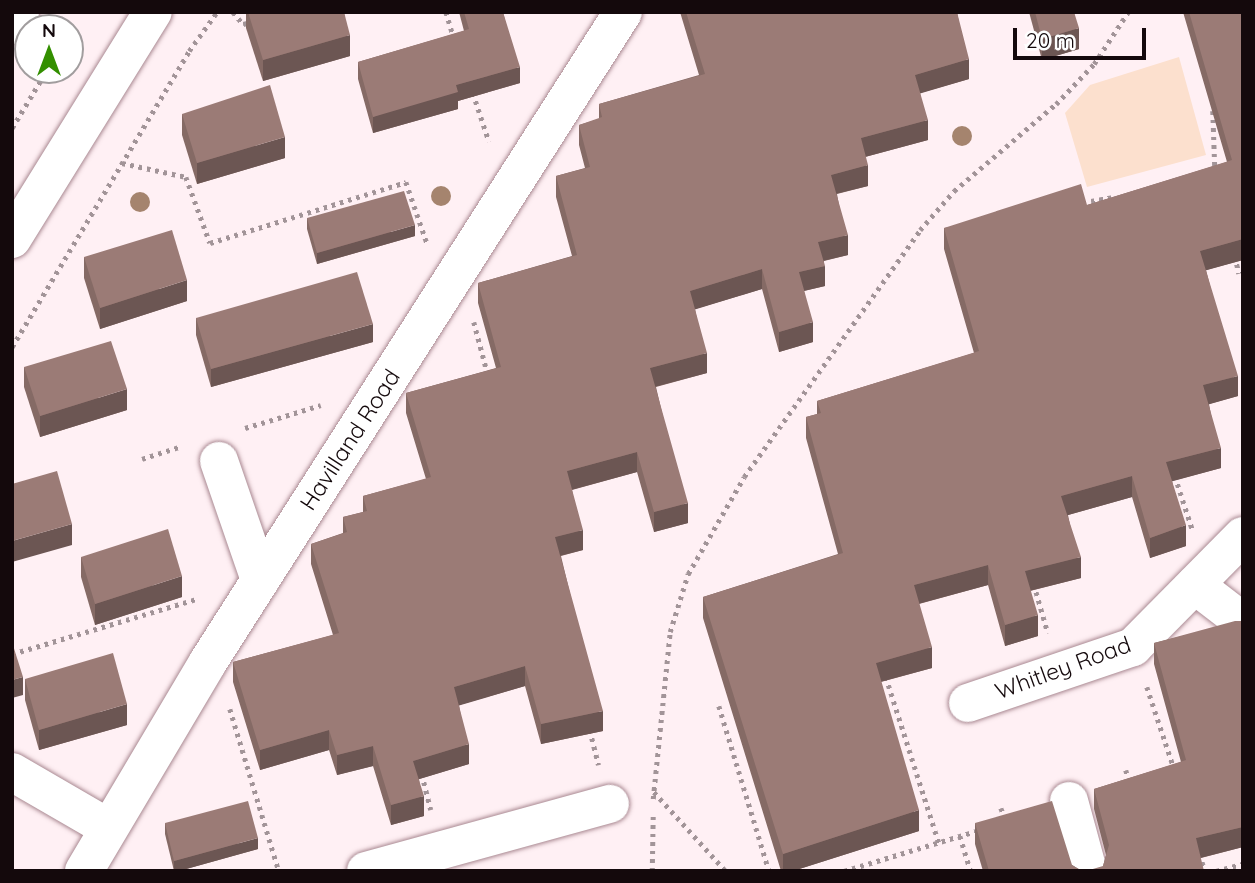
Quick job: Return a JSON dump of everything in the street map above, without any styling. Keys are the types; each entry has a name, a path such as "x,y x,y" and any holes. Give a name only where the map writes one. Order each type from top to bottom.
{"street":[{"path":"12,25 20,12"},
{"path":"12,239 153,12"},
{"name":"Havilland Road","path":"85,871 107,827 208,662 623,12"},
{"path":"215,445 260,580"},
{"name":"Whitley Road","path":"968,703 1133,647 1243,536"},
{"path":"1201,580 1243,622"},
{"path":"12,772 107,827"},
{"path":"1069,801 1088,871"},
{"path":"366,871 610,804"}],"path":[{"path":"12,347 122,163 218,12"},
{"path":"233,12 243,24 265,18"},
{"path":"446,12 459,51"},
{"path":"652,871 654,792 670,632 688,574 744,477 920,230 954,191 1056,104 1094,64 1128,12"},
{"path":"12,128 39,84"},
{"path":"472,90 508,194"},
{"path":"1213,96 1215,179"},
{"path":"122,163 186,177 210,243 407,182 425,242 474,323 491,389"},
{"path":"1095,214 1091,201 1119,196"},
{"path":"1232,247 1239,274"},
{"path":"142,459 215,445 385,386"},
{"path":"1174,473 1201,580"},
{"path":"12,654 260,580"},
{"path":"1034,583 1060,671"},
{"path":"1133,647 1175,770 1164,773"},
{"path":"208,662 220,677 279,871"},
{"path":"883,667 939,842"},
{"path":"719,706 769,871"},
{"path":"588,725 610,804"},
{"path":"420,767 442,850"},
{"path":"1126,770 1129,782"},
{"path":"995,825 1141,779"},
{"path":"654,792 726,871"},
{"path":"1001,808 1006,822"},
{"path":"844,871 983,829"},
{"path":"960,836 971,871"},
{"path":"1198,846 1205,871"},
{"path":"1216,871 1243,863"}],"shaded area":[{"path":"1179,57 1206,155 1087,187 1065,113 1090,85"}],"building":[{"path":"248,12 344,12 350,35 263,60"},
{"path":"464,12 503,12 520,67 456,85 458,92 373,117 358,62 469,29"},
{"path":"686,12 957,12 969,59 915,75 928,120 861,138 868,165 831,175 848,235 818,242 825,266 799,272 813,322 779,332 762,269 690,291 707,353 650,368 688,503 654,512 637,452 567,471 583,530 555,537 603,711 541,724 525,666 454,687 469,744 413,761 424,796 391,805 373,746 337,755 329,730 260,750 233,662 339,633 311,544 347,532 343,517 367,511 363,496 431,477 406,393 501,367 478,283 577,255 556,176 590,167 579,125 602,117 599,104 705,74"},
{"path":"1035,12 1074,12 1079,28 1042,39"},
{"path":"1189,12 1243,12 1243,239 1200,251 1238,376 1203,385 1221,448 1166,462 1186,525 1150,538 1132,476 1061,496 1081,557 1025,571 1038,615 1005,625 988,565 914,585 932,647 876,663 919,810 783,854 703,597 843,553 806,417 821,413 817,401 979,351 944,228 1081,184 1087,205 1232,160"},
{"path":"270,85 285,137 197,163 182,114"},
{"path":"404,191 415,225 317,253 307,218"},
{"path":"172,230 187,280 100,308 84,257"},
{"path":"357,272 373,324 211,369 196,318"},
{"path":"111,341 127,389 40,416 24,367"},
{"path":"57,471 72,524 12,541 12,484"},
{"path":"168,529 182,576 95,604 81,557"},
{"path":"1243,621 1243,827 1196,838 1204,871 1086,871 1103,866 1109,845 1094,789 1186,760 1154,643"},
{"path":"12,642 23,677 12,680"},
{"path":"113,653 127,704 39,730 25,679"},
{"path":"248,801 258,838 174,861 165,823"},
{"path":"1052,801 1072,865 1082,871 989,871 975,823"}]}
